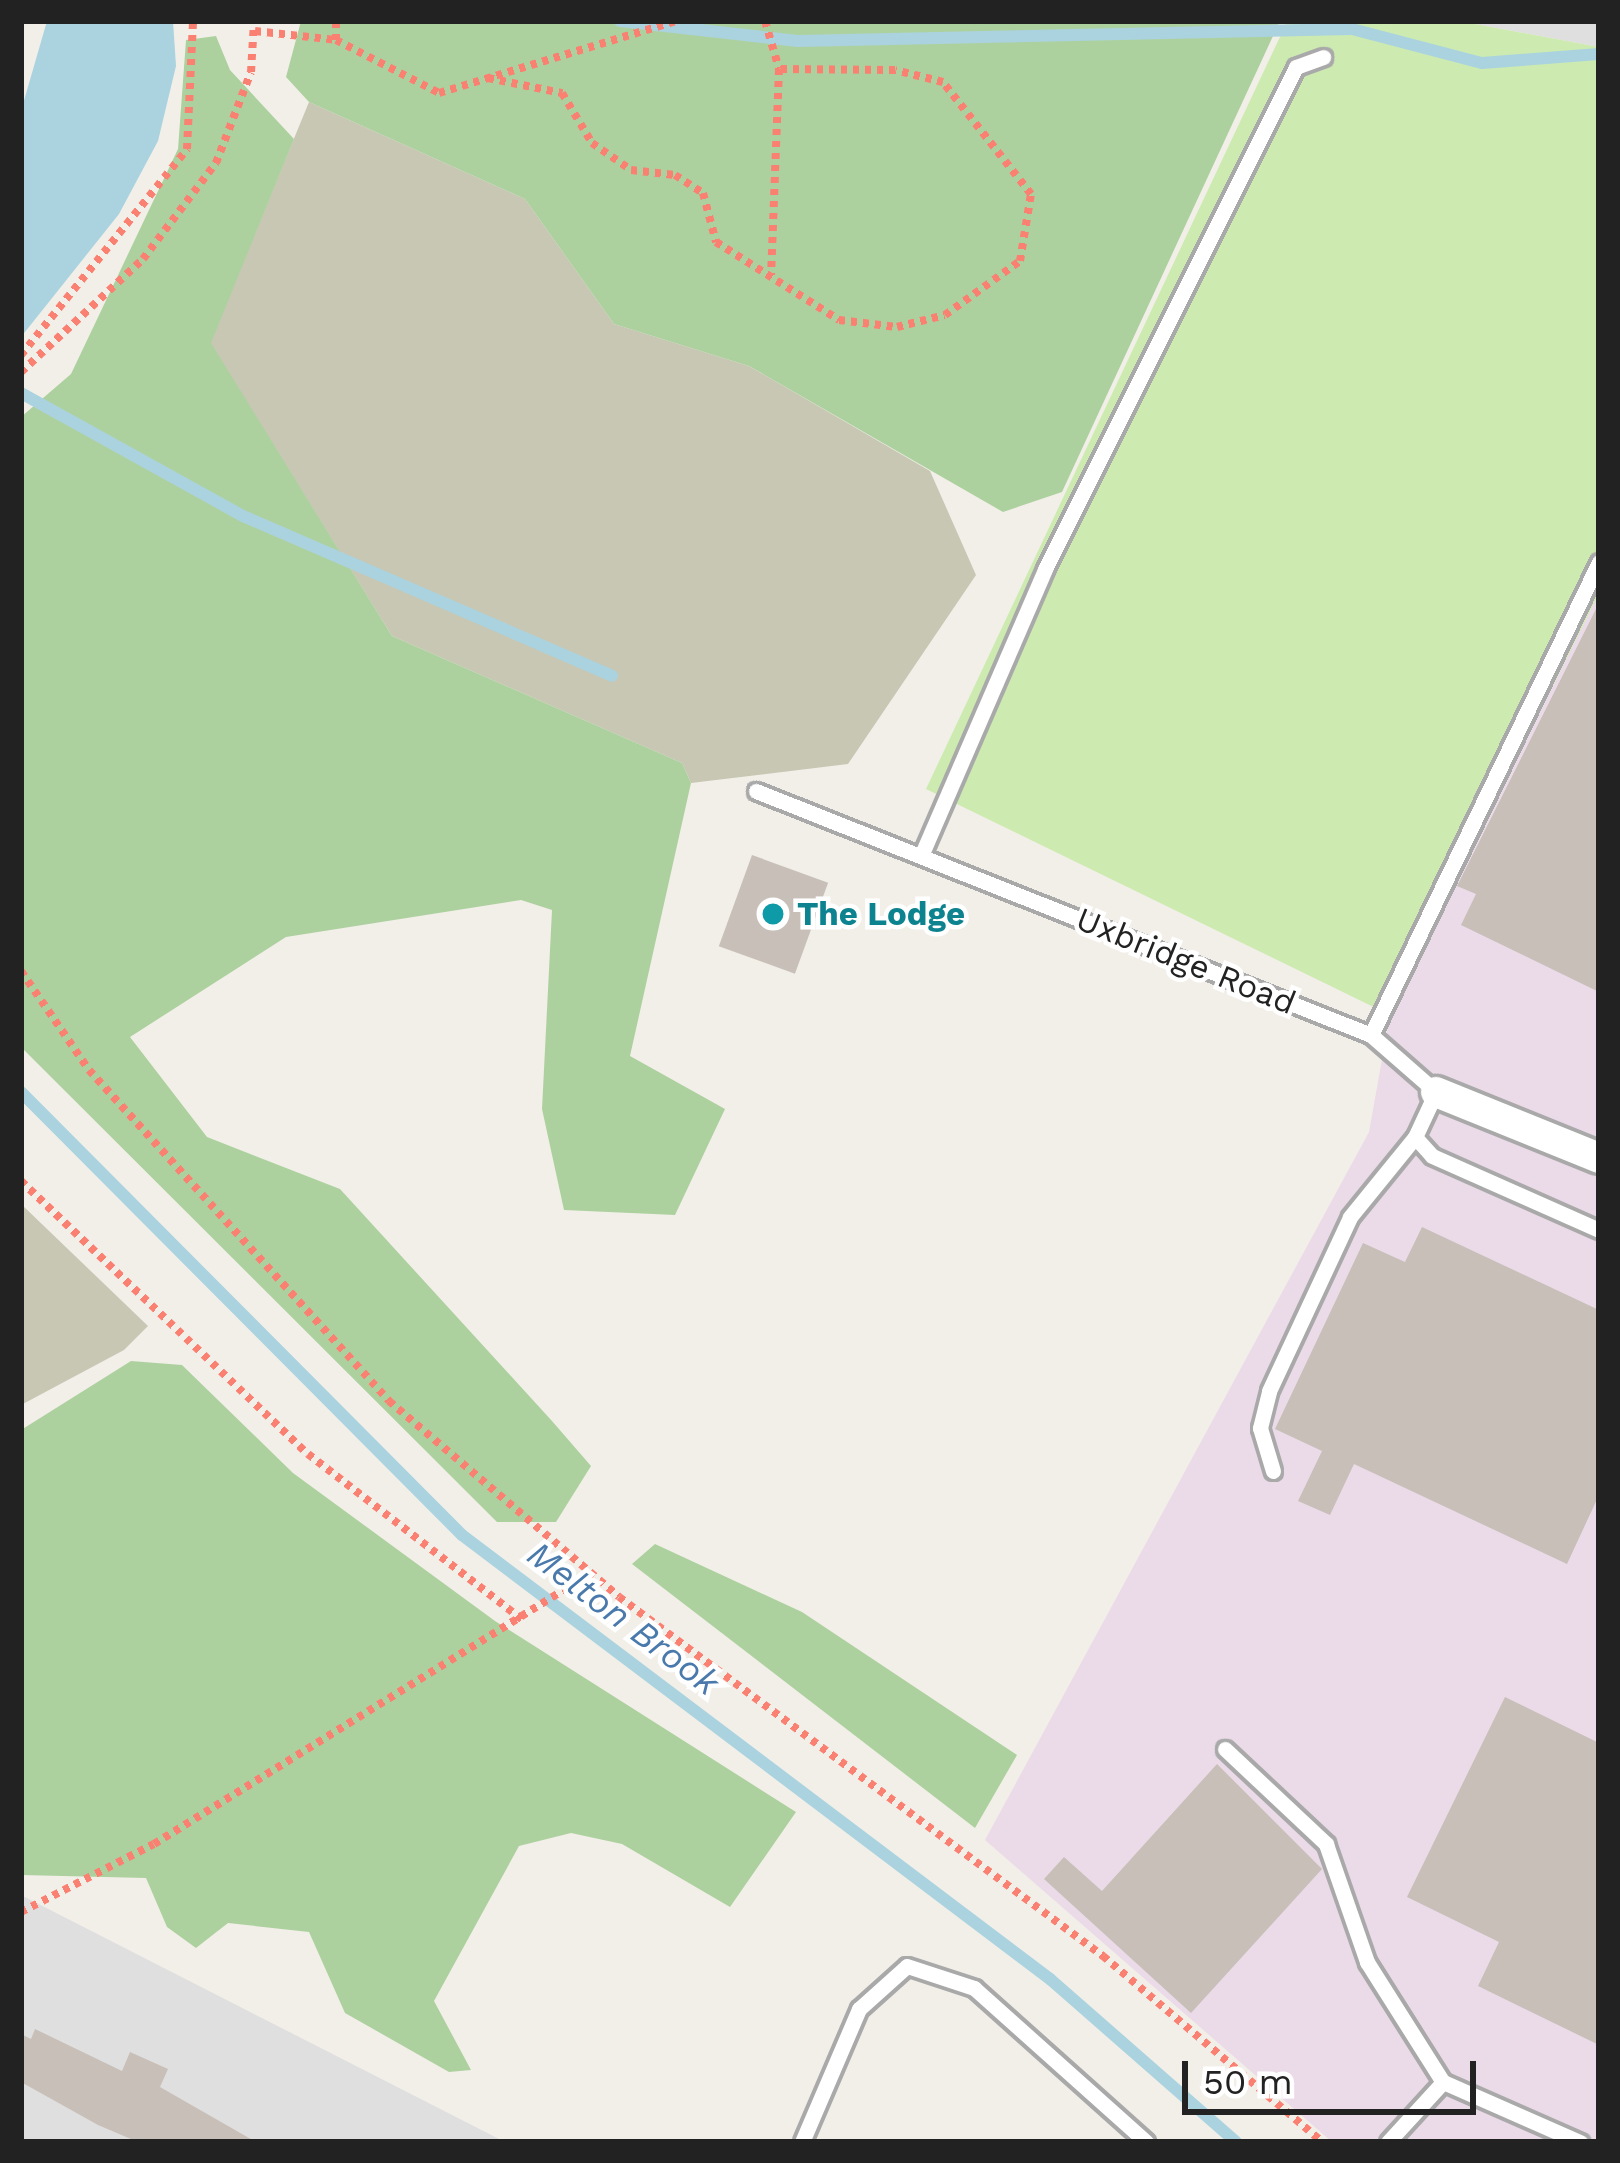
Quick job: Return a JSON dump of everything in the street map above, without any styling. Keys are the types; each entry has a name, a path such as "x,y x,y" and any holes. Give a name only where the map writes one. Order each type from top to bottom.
{"street":[{"name":"Uxbridge Road","path":"1436,1092 1599,1158"}],"lane":[{"path":"921,856 1045,569 1286,88 1297,67 1323,57"},
{"path":"1371,1035 1599,562"},
{"name":"Uxbridge Road","path":"756,791 1371,1035 1436,1092"},
{"path":"1273,1471 1260,1428 1269,1391 1350,1217 1415,1137 1436,1092"},
{"path":"1415,1137 1432,1156 1599,1230"},
{"path":"1225,1749 1326,1844 1367,1962 1443,2082 1580,2142"},
{"path":"802,2142 859,2009 908,1966 974,1988 1146,2142"},
{"path":"1388,2142 1443,2082"}],"path":[{"path":"21,355 187,149 193,21"},
{"path":"336,21 336,40"},
{"path":"21,372 143,259 216,163 251,72 255,26 336,40 440,93 676,21"},
{"path":"766,21 779,69 771,277"},
{"path":"488,77 562,93 592,143 631,170 675,175 703,193 716,242 839,320 897,327 945,315 1019,261 1031,194 943,82 895,70 779,69"},
{"path":"21,971 89,1070 389,1401 591,1573 1103,1957 1322,2142"},
{"path":"21,1181 308,1454 525,1622"},
{"path":"21,1912 154,1844 525,1622 591,1573"}],"shaded area":[{"path":"1459,21 1599,21 1599,47"},
{"path":"309,102 525,199 614,324 749,366 930,471 976,575 848,764 691,783 682,763 392,636 210,343"},
{"path":"1599,593 1599,2142 1332,2142 985,1840 1369,1132 1390,1015"},
{"path":"21,1204 148,1326 124,1350 21,1405"},
{"path":"21,1895 505,2142 21,2142"}],"green space":[{"path":"301,21 1280,21 1062,492 1003,512 749,366 614,324 525,199 309,102 286,77"},
{"path":"1459,21 1599,47 1599,593 1390,1015 926,789 1287,22"},
{"path":"216,36 230,70 294,139 211,343 392,636 682,763 691,783 630,1056 725,1109 675,1215 564,1210 542,1109 552,910 521,900 286,937 130,1037 207,1137 340,1189 552,1421 591,1466 556,1522 497,1522 21,1047 21,417 71,374 178,149 186,40"},
{"path":"131,1361 182,1365 293,1473 495,1621 796,1812 730,1907 622,1844 571,1833 519,1846 434,2001 471,2070 449,2072 345,2013 309,1932 228,1923 196,1948 167,1927 146,1878 21,1875 21,1430"},
{"path":"655,1544 802,1612 1017,1755 975,1828 632,1564"}],"water":[{"path":"47,21 173,21 176,66 158,141 119,214 21,337 21,111"}],"building":[{"path":"1599,603 1599,992 1461,925 1476,894 1457,886"},
{"name":"The Lodge","path":"752,855 828,883 795,974 719,946"},
{"path":"1422,1227 1599,1310 1599,1495 1567,1564 1354,1464 1330,1515 1298,1501 1322,1451 1275,1429 1363,1243 1405,1262"},
{"path":"1505,1697 1599,1743 1599,2045 1478,1986 1499,1942 1407,1897"},
{"path":"1217,1764 1322,1869 1191,2013 1044,1879 1064,1857 1102,1891"},
{"path":"35,2029 122,2071 130,2052 168,2069 160,2087 256,2142 138,2142 98,2125 21,2082 21,2034 31,2039"}],"waterway":[{"path":"620,21 798,41 1352,29 1482,63 1599,54"},
{"path":"21,393 243,516 612,676"},
{"name":"Melton Brook","path":"21,1092 462,1535 1050,1979 1236,2142"}],"place":[{"name":"The Lodge","path":"773,914"}]}
